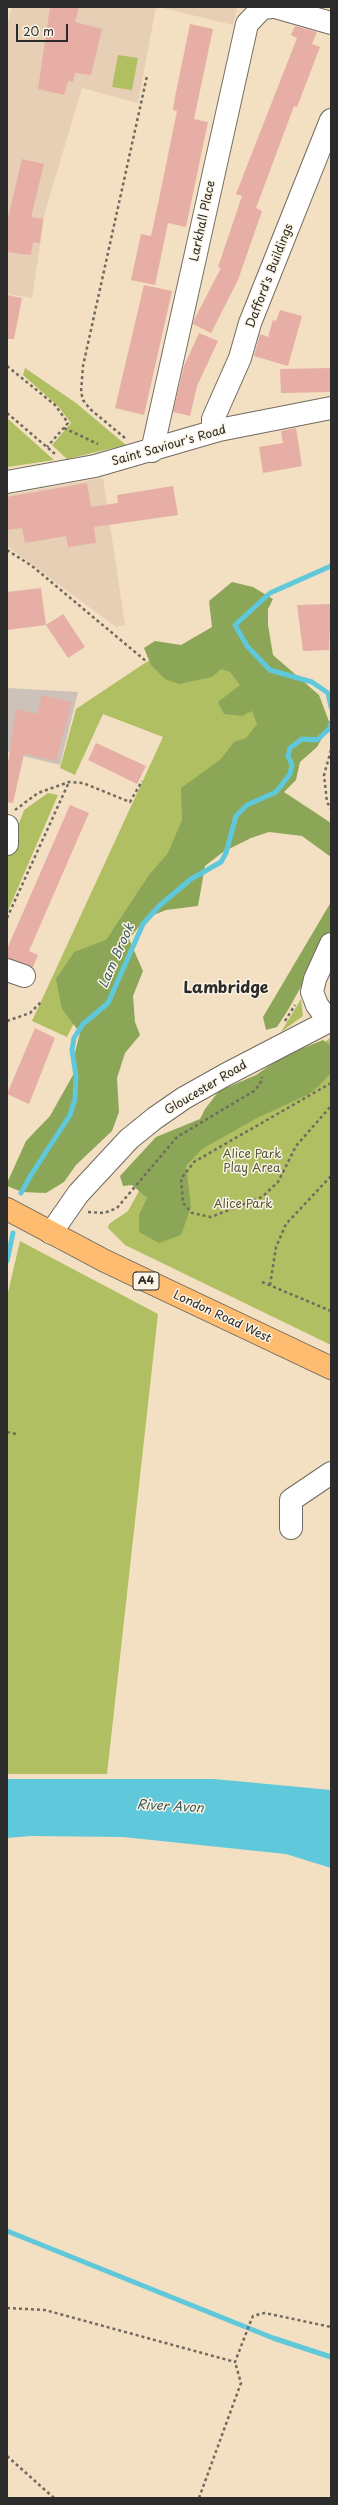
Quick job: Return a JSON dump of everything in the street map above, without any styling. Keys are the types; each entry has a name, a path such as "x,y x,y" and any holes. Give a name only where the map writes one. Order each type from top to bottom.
{"highway":[{"name":"London Road West","path":"7,1209 51,1233 331,1368"}],"street":[{"name":"Larkhall Place","path":"152,451 247,24 254,14 262,8 274,7 331,23"},
{"name":"Dafford's Buildings","path":"219,430 213,425 213,419 240,358 250,322 331,120"},
{"name":"Saint Saviour's Road","path":"7,482 118,461 219,430 331,408"},
{"path":"7,844 10,819"},
{"path":"330,1020 317,1005 312,992 315,979 331,944"},
{"name":"Gloucester Road","path":"51,1233 78,1194 130,1139 155,1118 184,1098 330,1020"},
{"path":"291,1528 291,1500 331,1473"}],"path":[{"path":"121,435 90,409 83,400 81,392 83,366 147,76"},
{"path":"7,366 55,405 68,423 46,447"},
{"path":"7,413 59,457 61,472"},
{"path":"64,428 111,451 118,461"},
{"path":"7,550 32,566 147,662"},
{"path":"331,750 324,775 328,802 331,809"},
{"path":"10,819 38,794 69,782 83,783 130,802 142,781"},
{"path":"7,918 69,782"},
{"path":"7,1021 30,1013 42,1001"},
{"path":"284,1023 296,1004"},
{"path":"69,1209 104,1213 117,1208 177,1137 254,1090 260,1084 264,1055"},
{"path":"331,1083 194,1162 181,1180 183,1202 192,1213 211,1217 262,1197 278,1182 296,1146 331,1106"},
{"path":"270,1285 276,1247 286,1224 331,1176"},
{"path":"262,1282 331,1311"},
{"path":"7,1432 16,1434"},
{"path":"7,2308 45,2310 235,2362"},
{"path":"199,2498 241,2383 235,2362 253,2316 266,2313 331,2327"},
{"path":"7,2456 54,2498"}],"shaded area":[{"path":"12,7 156,7 138,103 82,88 45,212 32,298 7,294 7,25"},
{"path":"159,7 237,7 233,25"},
{"path":"103,478 125,625 116,627 7,546 7,495"},
{"path":"7,688 78,692 60,765 7,752"}],"green space":[{"path":"118,55 138,58 132,90 112,87"},
{"path":"25,368 76,403 126,445 67,459 52,445 71,423 58,406 23,375"},
{"path":"7,418 54,460 8,467"},
{"path":"232,582 253,587 273,599 268,609 268,625 273,655 319,695 330,724 317,747 300,762 296,780 284,792 331,823 331,857 302,836 269,832 251,838 223,852 205,866 198,906 166,910 146,918 129,939 143,971 133,996 135,1022 140,1035 125,1053 117,1078 119,1112 112,1131 76,1165 64,1182 46,1193 22,1192 7,1186 7,1183 26,1141 50,1116 73,1075 75,1052 80,1033 62,1009 56,979 74,952 106,940 149,875 168,853 182,820 181,788 220,760 234,742 246,738 257,724 252,711 242,716 224,714 218,702 240,685 230,672 221,669 212,677 179,684 165,679 151,665 144,648 155,641 181,645 212,627 209,601"},
{"path":"227,649 298,712 131,910 67,1037 32,1021 163,737 103,714 75,775 60,768 76,709 154,657"},
{"path":"48,793 58,795 7,913 7,856 24,810"},
{"path":"331,902 331,933 277,1027 266,1030 263,1017"},
{"path":"301,999 303,1016 281,1032"},
{"name":"Alice Park","path":"331,1037 331,1345 125,1245 108,1228 109,1224 128,1211 144,1182 252,1102"},
{"path":"323,1040 331,1046 331,1073 320,1085 309,1094 257,1118 202,1149 186,1166 191,1207 181,1235 159,1243 139,1232 139,1215 147,1198 132,1185 123,1186 120,1176 156,1137 200,1119 205,1109 219,1091 256,1075 283,1056"},
{"path":"20,1241 158,1314 107,1774 7,1774 7,1297"}],"water":[{"name":"River Avon","path":"7,1779 214,1779 331,1790 331,1868 286,1854 123,1837 31,1836 7,1838"}],"building":[{"path":"50,7 79,7 75,22 102,29 91,75 75,73 73,82 68,81 64,95 38,89"},
{"path":"190,24 213,29 194,119 208,122 186,227 168,223 155,285 131,280 141,234 151,236 177,111 173,110"},
{"path":"295,26 317,32 312,44 320,47 297,107 294,106 256,208 262,211 238,280 211,333 193,324 194,320 221,268 218,267 242,196 236,194 297,38 291,35"},
{"path":"22,159 44,164 31,217 43,219 40,243 33,242 31,255 7,252 7,222"},
{"path":"144,285 172,291 144,415 115,408"},
{"path":"7,295 22,298 14,339 7,339"},
{"path":"280,310 302,316 288,366 254,356 260,334 268,337 273,320 276,321"},
{"path":"199,333 218,341 197,386 190,416 173,412 184,366"},
{"path":"331,368 331,392 281,393 280,369"},
{"path":"296,428 302,466 263,473 259,447 283,443 281,431"},
{"path":"87,483 91,507 118,503 117,495 173,486 178,515 94,527 96,543 68,547 66,536 25,543 22,528 7,530 7,497"},
{"path":"41,588 46,625 7,630 7,592"},
{"path":"331,604 329,650 303,651 297,605"},
{"path":"63,614 85,647 68,658 46,625"},
{"path":"42,695 72,702 56,761 24,754 13,803 7,802 7,770 16,709 37,714"},
{"path":"96,743 146,766 137,784 88,760"},
{"path":"70,805 89,813 29,951 38,955 33,967 7,958 7,949"},
{"path":"35,1028 55,1038 29,1104 7,1094"}],"waterway":[{"name":"Lam Brook","path":"331,566 270,593 235,625 247,646 270,670 312,682 328,693 331,707"},
{"name":"Lam Brook","path":"21,1193 70,1115 75,1099 76,1076 72,1050 74,1038 83,1024 108,1003 143,924 159,906 191,879 221,862 226,853 236,816 247,805 276,792 290,774 292,765 288,756 290,748 302,739 317,740 330,728 331,723"},
{"name":"Lam Brook","path":"7,1261 13,1233"},
{"path":"7,2231 273,2338 331,2357"}],"district":[{"name":"Lambridge","path":"226,989"}],"park label":[{"name":"Alice Park Play Area","path":"252,1162"}]}
